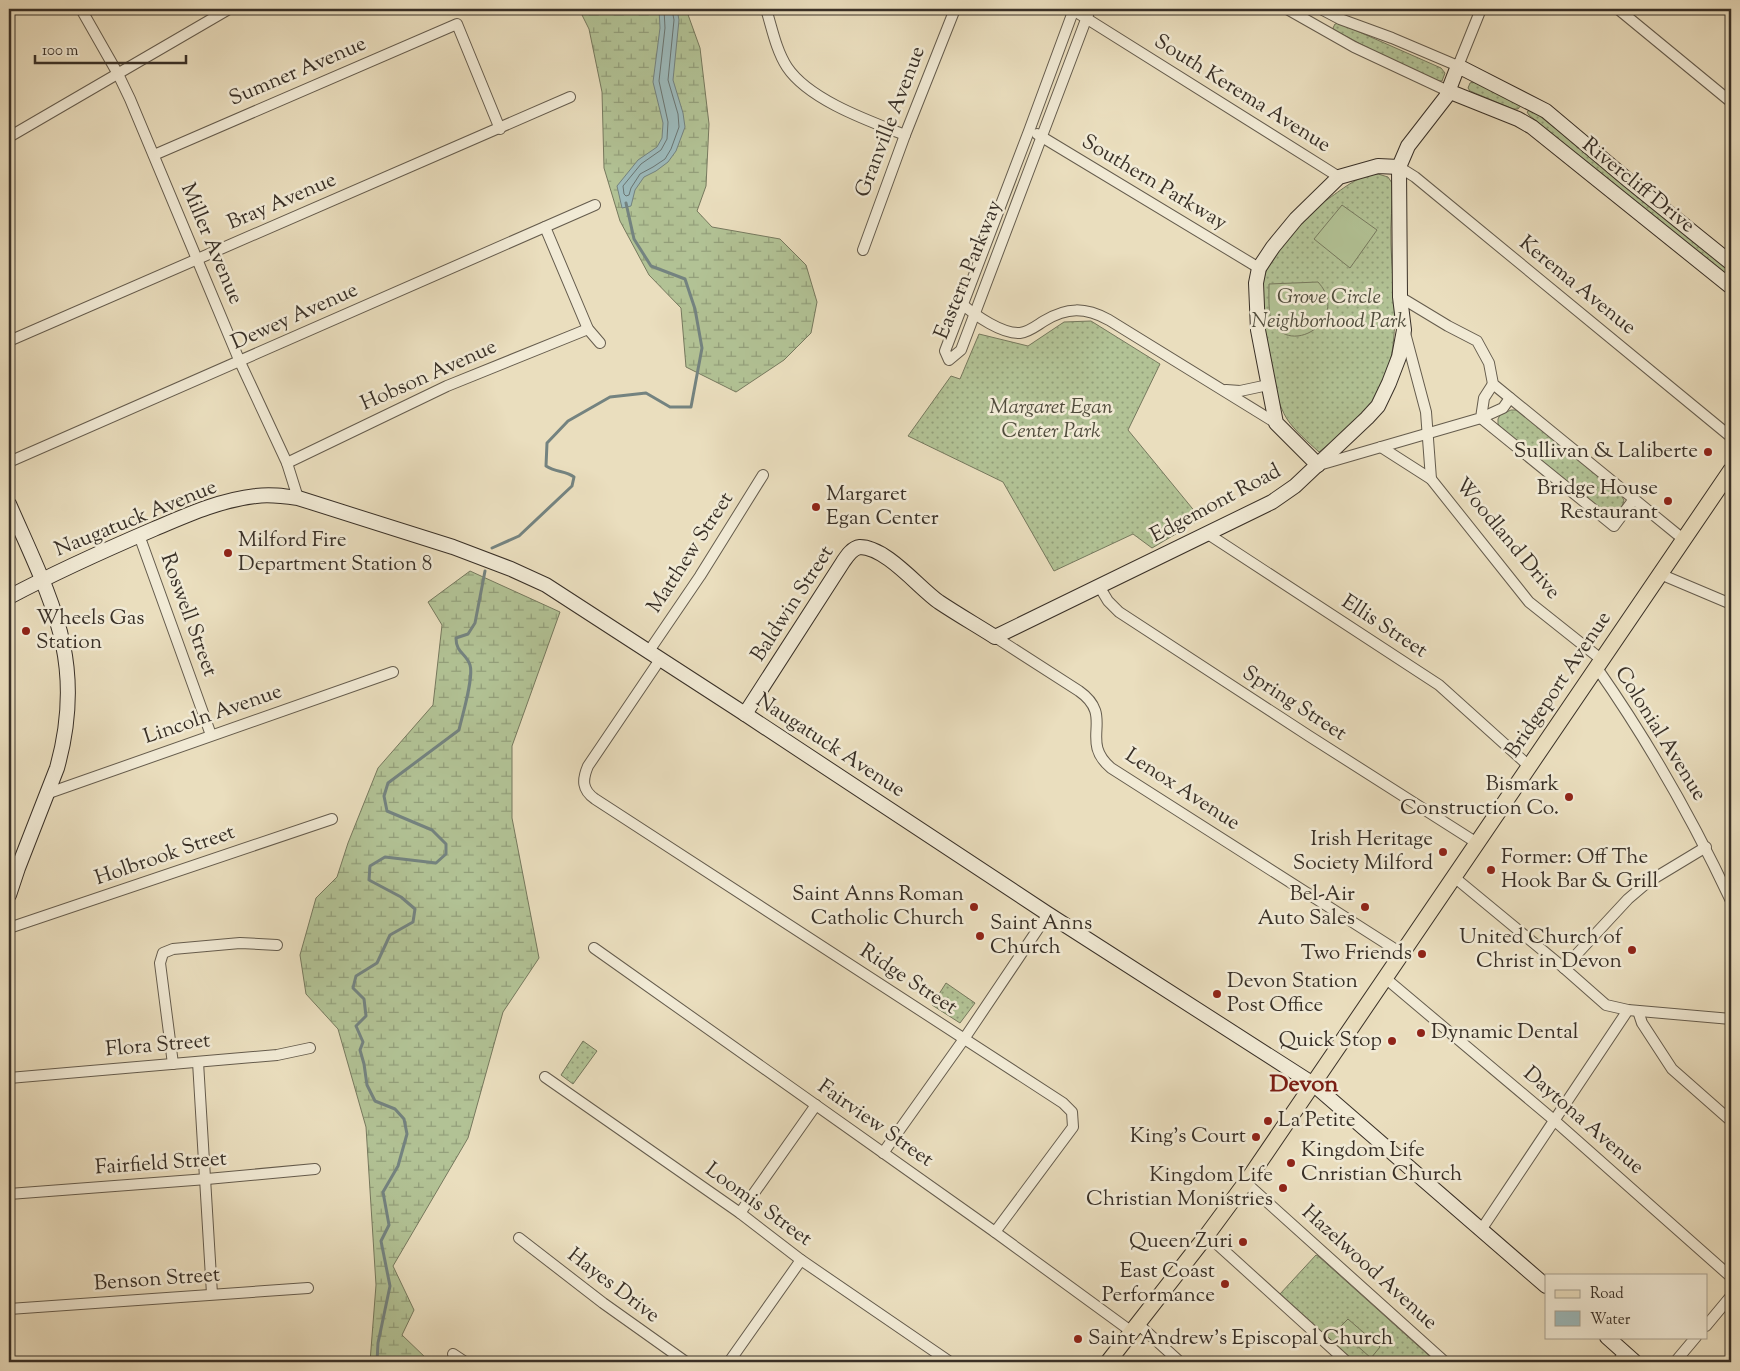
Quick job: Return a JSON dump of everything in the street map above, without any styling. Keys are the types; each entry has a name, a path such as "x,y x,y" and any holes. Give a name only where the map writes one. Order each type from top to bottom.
{"main road":[{"name":"Bridgeport Avenue","path":"1108,1362 1207,1235 1245,1182 1731,470"}],"street":[{"name":"Miller Avenue","path":"81,9 118,74 154,155 240,362 287,463 298,498"},
{"path":"9,137 229,9"},
{"path":"766,9 778,48 786,66 797,79 816,94 864,119 905,135"},
{"name":"Granville Avenue","path":"863,250 905,135 955,9"},
{"name":"Rivercliff Drive","path":"1287,9 1354,47 1448,90 1518,119 1532,127 1731,287"},
{"path":"1308,21 1315,9"},
{"name":"Rivercliff Drive","path":"1321,9 1340,19 1392,38 1458,66 1546,111 1731,263"},
{"name":"Edgemont Road","path":"995,637 1282,496 1354,432 1378,406 1399,357 1404,330 1400,297 1398,166 1408,146 1446,97 1481,9"},
{"path":"1618,9 1731,102"},
{"name":"South Kerema Avenue","path":"1074,10 1088,14 1339,177"},
{"name":"Eastern Parkway","path":"1074,10 945,350 949,360 961,350 1088,14"},
{"name":"Sumner Avenue","path":"154,155 457,24 500,129"},
{"name":"Bray Avenue","path":"9,341 570,97"},
{"path":"1518,119 1529,102"},
{"name":"Southern Parkway","path":"1029,131 1259,268"},
{"path":"1276,423 1258,330 1256,283 1259,268 1296,218 1339,177 1378,166 1398,166"},
{"name":"Kerema Avenue","path":"1398,166 1415,177 1731,437"},
{"name":"Dewey Avenue","path":"9,462 595,205"},
{"path":"545,227 588,329 600,343"},
{"path":"1400,297 1477,341 1489,363 1493,384 1683,540"},
{"path":"962,304 974,314 1004,330 1020,333 1034,328 1064,311 1081,310 1095,313 1276,423 1318,465 1482,418 1502,408 1510,398"},
{"name":"Hobson Avenue","path":"287,463 448,386 588,329"},
{"name":"Woodland Drive","path":"1404,330 1426,412 1431,479"},
{"path":"1482,418 1484,398 1493,384"},
{"path":"1222,390 1240,391 1268,385"},
{"path":"1482,418 1614,526 1634,499"},
{"name":"Woodland Drive","path":"1381,447 1431,479 1529,602 1599,664"},
{"name":"Matthew Street","path":"648,651 700,576 763,475"},
{"name":"Naugatuck Avenue","path":"9,597 139,535 187,515 234,500 256,496 298,498 453,547 528,576 546,585 661,658 1048,914 1313,1084 1545,1285"},
{"path":"9,504 43,580 58,623 63,641 68,682 64,736 56,768 9,895"},
{"name":"Ellis Street","path":"1208,534 1439,684 1529,766"},
{"name":"Roswell Street","path":"139,535 211,735"},
{"name":"Lenox Avenue","path":"861,547 878,552 939,602 1079,691 1090,700 1097,713 1096,748 1102,760 1110,768 1401,953"},
{"name":"Baldwin Street","path":"745,714 848,555 861,547"},
{"path":"1660,574 1731,604"},
{"name":"Spring Street","path":"1099,586 1108,601 1119,612 1317,742 1477,843"},
{"name":"Ridge Street","path":"661,658 588,766 584,778 585,790 595,799 1063,1103 1072,1112 1073,1127 995,1232"},
{"name":"Colonial Avenue","path":"1599,664 1706,847 1731,901"},
{"name":"Lincoln Avenue","path":"46,794 393,672"},
{"name":"Holbrook Street","path":"9,928 332,819"},
{"path":"1564,968 1628,899 1648,882 1706,847"},
{"path":"1454,877 1606,1005 1633,1010 1731,1019"},
{"path":"883,1153 964,1039 1048,914"},
{"path":"173,1064 160,963 163,953 173,948 240,943 277,945"},
{"name":"Fairview Street","path":"594,948 995,1232 1135,1328 1180,1362"},
{"name":"Daytona Avenue","path":"1384,977 1555,1121 1731,1277"},
{"path":"1633,1010 1672,1069 1731,1121"},
{"path":"1481,1230 1633,1010"},
{"name":"Flora Street","path":"9,1078 277,1055 310,1048"},
{"path":"198,1062 207,1180 212,1294"},
{"name":"Loomis Street","path":"545,1077 740,1213 801,1260 950,1362"},
{"path":"740,1213 816,1105"},
{"name":"Fairfield Street","path":"9,1194 207,1180 316,1169"},
{"name":"Hazelwood Avenue","path":"1245,1182 1445,1362"},
{"path":"1207,1235 1347,1362"},
{"name":"Hayes Drive","path":"520,1238 603,1303 686,1362"},
{"path":"729,1362 801,1260"},
{"name":"Benson Street","path":"9,1309 308,1288"},
{"path":"1708,1324 1731,1296"},
{"path":"1607,1338 1626,1359"},
{"path":"1675,1362 1695,1338"},
{"path":"454,1354 465,1362"}],"green space":[{"path":"579,9 686,9 700,48 709,124 706,186 697,211 712,227 780,239 806,265 817,302 811,333 784,360 736,392 686,367 681,308 649,275 620,221 604,168 602,92 589,29"},
{"path":"1339,23 1441,68 1445,73 1442,81 1438,81 1372,50 1334,30 1335,24"},
{"path":"1473,82 1521,100 1522,104 1518,109 1513,109 1470,91 1468,88 1470,83"},
{"path":"1531,109 1731,269 1731,282 1529,115 1527,112"},
{"name":"Grove Circle Neighborhood Park","path":"1378,174 1388,177 1392,183 1391,236 1395,314 1391,359 1384,380 1373,401 1353,425 1319,452 1287,419 1275,390 1266,350 1262,309 1264,278 1273,256 1307,216 1350,184 1363,177"},
{"path":"1342,205 1377,230 1350,268 1314,239"},
{"path":"1318,282 1326,296 1328,308 1323,320 1315,329 1304,335 1292,336 1281,332 1271,319 1269,284"},
{"name":"Margaret Egan Center Park","path":"1091,321 1160,364 1128,430 1201,519 1152,548 1133,534 1054,571 1003,482 908,436 951,376 960,379 979,334 1028,346 1064,322"},
{"path":"1511,410 1517,410 1620,494 1624,500 1618,512 1606,516 1502,428 1498,424 1500,415"},
{"path":"470,571 560,612 512,746 512,818 539,958 503,1012 468,1138 393,1266 414,1310 402,1335 427,1359 427,1362 370,1362 376,1285 366,1127 338,1029 306,994 300,955 316,898 337,877 348,843 378,768 433,705 442,625 428,602"},
{"path":"946,983 975,1003 960,1023 932,1005"},
{"path":"583,1041 597,1051 573,1084 561,1075"},
{"path":"1316,1255 1436,1362 1353,1362 1280,1294"},
{"path":"1348,1319 1380,1347 1371,1358 1338,1329"}],"water":[{"path":"659,9 677,9 679,20 673,80 683,113 685,127 676,151 668,162 644,177 635,190 631,206 622,208 617,186 638,160 657,147 662,138 663,123 653,82 660,28"}],"waterway":[{"path":"492,548 519,536 572,486 574,477 546,466 547,443 568,421 610,397 646,393 670,407 691,407 702,348 695,309 685,279 651,266 634,239 626,203"},
{"path":"377,1362 378,1343 390,1286 381,1241 389,1225 383,1192 398,1166 407,1134 404,1119 395,1109 375,1101 367,1085 360,1050 363,1042 356,1026 366,1016 364,999 353,988 356,976 377,963 390,935 413,922 415,909 401,897 369,880 370,866 385,857 436,863 446,854 446,844 432,830 387,811 384,796 388,783 459,730 471,671 468,661 459,650 456,638 468,634 475,623 485,571"}],"place":[{"name":"Sullivan & Laliberte","path":"1708,452"},
{"name":"Bridge House Restaurant","path":"1668,501"},
{"name":"Margaret Egan Center","path":"816,507"},
{"name":"Milford Fire Department Station 8","path":"228,553"},
{"name":"Wheels Gas Station","path":"26,631"},
{"name":"Bismark Construction Co.","path":"1569,797"},
{"name":"Irish Heritage Society Milford","path":"1443,852"},
{"name":"Former: Off The Hook Bar & Grill","path":"1491,870"},
{"name":"Saint Anns Roman Catholic Church","path":"974,907"},
{"name":"Bel-Air Auto Sales","path":"1365,907"},
{"name":"Saint Anns Church","path":"980,936"},
{"name":"United Church of Christ in Devon","path":"1632,950"},
{"name":"Two Friends","path":"1422,954"},
{"name":"Devon Station Post Office","path":"1217,994"},
{"name":"Dynamic Dental","path":"1421,1033"},
{"name":"Quick Stop","path":"1392,1041"},
{"name":"La Petite","path":"1268,1121"},
{"name":"King's Court","path":"1256,1137"},
{"name":"Kingdom Life Cnristian Church","path":"1291,1163"},
{"name":"Kingdom Life Christian Monistries","path":"1283,1188"},
{"name":"Queen Zuri","path":"1243,1242"},
{"name":"East Coast Performance","path":"1225,1284"},
{"name":"Saint Andrew's Episcopal Church","path":"1078,1339"}],"district":[{"name":"Devon","path":"1304,1085"}]}
